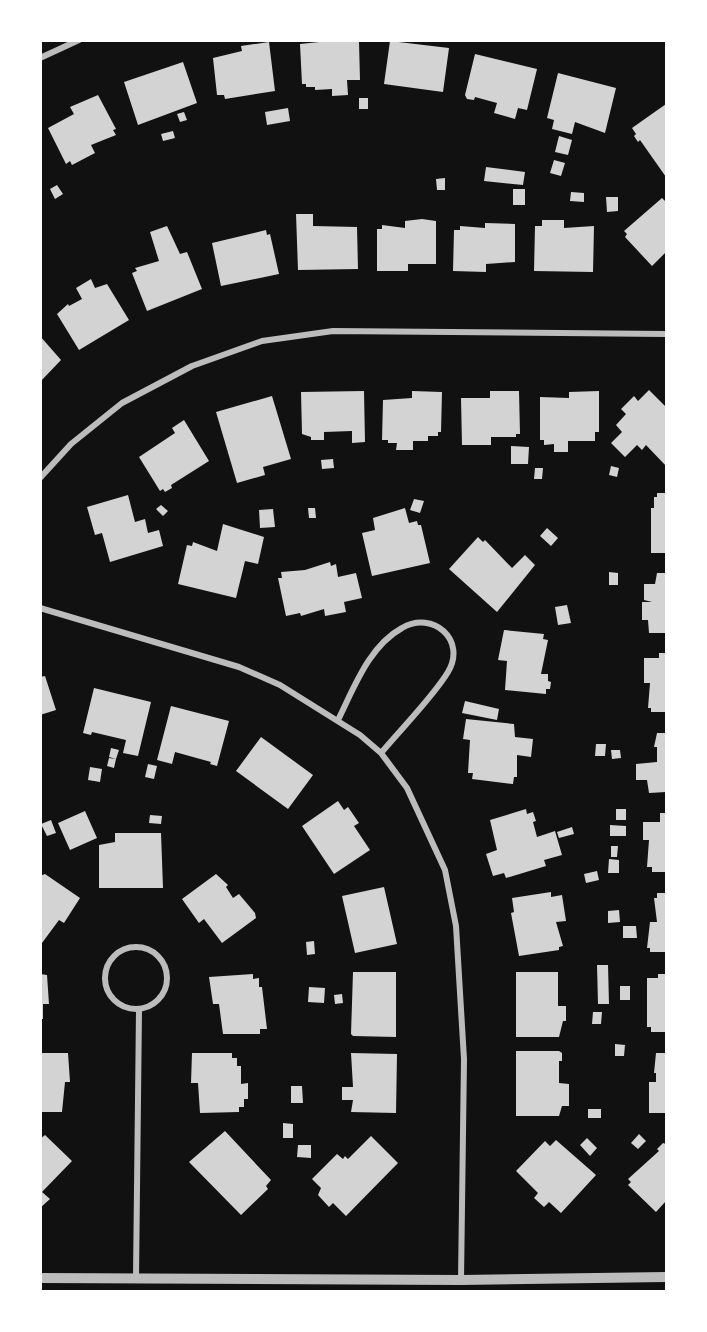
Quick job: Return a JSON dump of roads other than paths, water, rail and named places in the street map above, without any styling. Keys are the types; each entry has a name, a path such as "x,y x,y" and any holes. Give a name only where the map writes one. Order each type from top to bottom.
{"street":[{"path":"40,58 79,40"},
{"path":"40,478 71,444 122,403 192,366 262,341 344,331 666,334"},
{"path":"40,608 239,668 280,685 338,720 381,753 420,811 445,870 452,898 460,970 464,1059 461,1280"},
{"path":"338,720 362,670 387,640 411,624 426,622 441,627 451,638 454,654 448,672 381,753"},
{"path":"132,947 150,950 160,957 165,967 167,982 163,995 152,1006 139,1011 125,1007 112,997 105,984 105,971 109,959 118,951 132,947"},
{"path":"136,1278 139,1011"},
{"path":"40,1278 461,1280 666,1277"}]}
